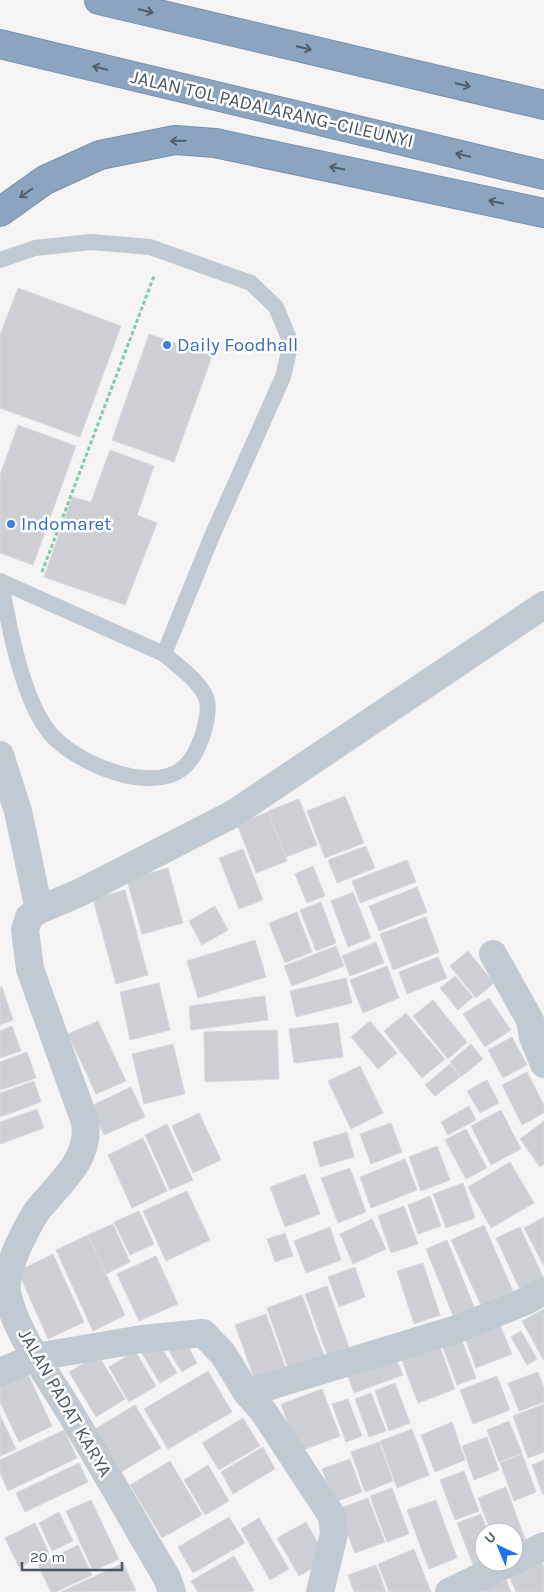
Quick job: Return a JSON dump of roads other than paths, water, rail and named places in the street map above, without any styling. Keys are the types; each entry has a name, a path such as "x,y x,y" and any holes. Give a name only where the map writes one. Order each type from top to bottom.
{"highway":[{"path":"99,0 544,104"},
{"name":"JALAN TOL PADALARANG–CILEUNYI","path":"0,44 544,174"},
{"path":"0,212 45,180 100,155 175,140 215,143 544,212"}],"street":[{"path":"0,756 9,814 38,910 79,893 233,814 544,605"},
{"name":"JALAN PADAT KARYA","path":"38,910 29,917 25,930 30,968 85,1122 87,1135 84,1148 73,1168 36,1212 19,1243 3,1284 14,1315 36,1357 158,1562 172,1592"},
{"path":"494,954 530,1020 532,1037 544,1064"},
{"path":"247,1393 457,1329 526,1301 544,1291"},
{"path":"0,1372 36,1357 142,1339 203,1333 223,1354 247,1393 263,1411 332,1516 334,1534 320,1592"},
{"path":"524,1556 544,1546"},
{"path":"449,1592 490,1572"}],"lane":[{"path":"0,260 36,248 91,242 150,247 251,283 276,307 291,343 283,377 212,536 164,654"},
{"path":"0,581 164,654 197,682 207,699 206,724 196,753 181,770 159,778 127,775 98,766 65,749 48,731 35,708 8,627 0,581"}],"place":[{"name":"Daily Foodhall","path":"167,345"},
{"name":"Indomaret","path":"11,524"}]}
